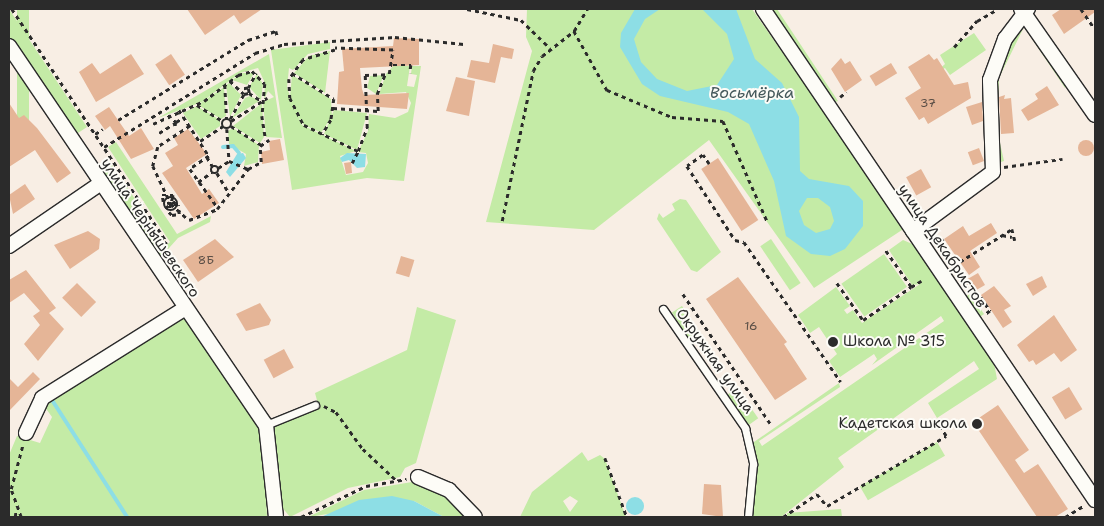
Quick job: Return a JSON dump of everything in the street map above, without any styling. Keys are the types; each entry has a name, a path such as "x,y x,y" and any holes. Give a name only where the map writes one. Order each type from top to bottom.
{"street":[{"name":"улица Декабристов","path":"763,9 1095,499"},
{"path":"913,230 984,182 994,168 990,80 1005,39 1024,10 1095,116"},
{"name":"улица Чернышевского","path":"9,46 184,309 266,425"},
{"path":"9,246 101,183"},
{"path":"26,433 42,398 184,309"},
{"path":"266,425 276,517"},
{"path":"418,477 448,490 475,517"}],"lane":[{"name":"Окружная улица","path":"663,309 745,428 753,464 748,517"},
{"path":"266,425 315,405"}],"path":[{"path":"12,9 167,242 149,254"},
{"path":"467,9 521,20 550,48"},
{"path":"502,221 533,71 550,48 574,30 587,9"},
{"path":"954,47 977,21 998,9"},
{"path":"1081,9 1095,29"},
{"path":"574,30 606,90 672,117 723,121 768,223"},
{"path":"118,120 248,40 276,31 278,38"},
{"path":"104,147 255,54 284,44 395,37 464,44"},
{"path":"333,108 368,112 378,111 377,94 385,74 393,65 393,50 386,46 334,49 308,55 292,73 288,89 298,118 322,135 357,151"},
{"path":"393,65 411,65 410,73"},
{"path":"153,124 168,114 197,105 243,72 256,73 265,84 262,101 267,140 261,144"},
{"path":"249,93 248,88 256,73"},
{"path":"292,73 334,99 333,108 322,135"},
{"path":"353,162 367,128 368,112 365,75 385,74"},
{"path":"230,81 242,89 244,94"},
{"path":"225,85 231,126 261,144"},
{"path":"242,89 248,88"},
{"path":"839,100 846,92"},
{"path":"229,120 244,94 249,93 262,101"},
{"path":"197,105 223,121 229,120 267,98"},
{"path":"179,110 200,141 213,167 212,172 198,182"},
{"path":"168,114 180,133"},
{"path":"159,133 184,117"},
{"path":"223,121 223,126"},
{"path":"178,214 164,193 154,172 154,155 158,147 190,126"},
{"path":"223,126 227,129 230,162"},
{"path":"200,141 223,126"},
{"path":"227,129 231,126"},
{"path":"95,134 104,128"},
{"path":"164,193 165,208 196,220 218,208 228,191 248,169 261,162 261,144"},
{"path":"709,164 703,154 688,166 736,240 744,242 841,382"},
{"path":"207,157 190,168 218,208"},
{"path":"994,168 1062,159"},
{"path":"213,167 218,168 230,162 248,169"},
{"path":"218,168 217,173 228,191"},
{"path":"212,172 217,173"},
{"path":"164,193 177,200 178,214"},
{"path":"164,202 167,198 173,197"},
{"path":"169,211 173,197"},
{"path":"165,208 177,200"},
{"path":"164,202 178,205"},
{"path":"169,211 175,210 178,205"},
{"path":"952,268 1012,229 1012,237 1015,241"},
{"path":"1002,235 1012,237"},
{"path":"936,244 943,239"},
{"path":"885,250 911,287"},
{"path":"837,283 863,320 921,281"},
{"path":"683,294 770,423"},
{"path":"981,297 990,311 984,315"},
{"path":"315,405 336,412 363,449 396,480"},
{"path":"783,517 817,494 827,506 946,436 935,420"},
{"path":"15,517 13,474 26,433"},
{"path":"605,458 627,517"},
{"path":"301,517 366,486 418,477"},
{"path":"1066,517 1095,499"},
{"path":"16,510 21,517"}],"green space":[{"path":"9,9 87,127 78,133 73,132 9,38"},
{"path":"17,9 29,9 29,143 17,143"},
{"path":"527,9 752,9 905,228 814,288 709,140 594,230 486,222 532,51 526,37"},
{"path":"768,9 777,9 838,101 833,103"},
{"path":"1021,22 1068,82 1065,88 1024,27 999,78 998,134 1004,161 998,163 994,135 997,67"},
{"path":"974,33 986,50 950,75 945,68 934,74 945,64 940,55"},
{"path":"330,42 330,49 308,54 293,70 289,68 287,88 302,125 356,151 340,156 346,175 363,172 368,163 366,153 358,152 368,131 369,114 395,118 408,112 411,103 406,92 379,94 386,74 394,65 410,66 407,86 414,87 417,75 411,74 412,66 421,66 404,181 367,178 292,190 271,50"},
{"path":"330,51 325,93 294,73 309,56"},
{"path":"269,54 282,138 266,137 263,102 274,97 268,91 264,99 265,83 258,68 240,73 202,102 158,118"},
{"path":"243,73 254,73 247,85 232,80"},
{"path":"257,74 263,84 261,100 249,87"},
{"path":"292,75 331,99 332,116 321,133 303,124 296,113 290,96"},
{"path":"384,75 376,94 367,88 370,76"},
{"path":"229,83 241,95 230,117 226,85"},
{"path":"224,87 226,116 221,119 198,105"},
{"path":"250,96 259,101 232,118 245,98"},
{"path":"262,103 264,137 260,143 233,126"},
{"path":"197,106 220,120 220,126 201,139 183,113"},
{"path":"334,110 367,113 357,150 324,134"},
{"path":"233,128 259,145 258,162 244,166 246,154 229,144 228,131"},
{"path":"116,142 177,234 211,216 210,222 178,238 161,257 155,254 170,242 108,147"},
{"path":"108,159 164,243 155,249 98,166"},
{"path":"680,199 686,200 721,252 697,272 691,270 657,219 659,213 663,218 675,210 672,204"},
{"path":"771,239 801,283 790,290 760,246"},
{"path":"903,240 917,246 994,363 997,379 937,418 928,403 979,369 974,361 838,458 844,467 781,517 753,517 754,442 839,383 840,387 759,441 762,446 944,321 941,316 872,365 877,359 874,354 840,377 829,361 837,354 819,327 810,333 798,315 836,287 850,306 844,310 847,314 853,310 862,323 920,284 912,285 889,250"},
{"path":"884,254 907,287 864,317 841,284"},
{"path":"970,294 984,314 977,319 965,297"},
{"path":"682,306 703,338 693,344 672,313"},
{"path":"417,307 456,320 416,463 405,468 400,477 348,488 290,517 281,506 274,424 303,409 319,408 315,393 407,350"},
{"path":"184,316 263,429 267,517 9,517 9,455 17,436 40,443 52,417 42,403"},
{"path":"737,388 758,418 748,425 727,395"},
{"path":"937,442 945,456 868,500 860,486"},
{"path":"582,452 588,461 600,455 605,459 626,517 520,517 532,492","holes":["570,496 578,501 570,512 563,501"]},
{"path":"412,482 445,492 470,517 444,517 414,501 308,517 364,490"},
{"path":"841,509 842,517 787,517 787,513"}],"water":[{"name":"Восьмёрка","path":"635,9 660,9 645,19 634,39 641,62 657,79 687,91 717,85 734,59 727,34 702,9 736,9 755,59 782,83 799,117 800,171 809,179 849,186 863,201 863,226 845,249 830,256 811,254 786,236 774,181 749,124 728,112 660,96 642,84 620,47 621,33","holes":["807,198 818,198 830,207 834,221 830,229 816,233 804,225 799,211"]},
{"path":"243,153 246,158 230,177 226,172 237,154"},
{"path":"347,153 366,154 365,167 357,168 349,160 342,162 340,158"},
{"path":"392,496 414,501 444,517 321,517 359,500"},
{"path":"631,497 639,497 644,502 642,513 631,515 626,510 626,502"}],"building":[{"path":"187,9 262,9 240,24 234,15 205,35"},
{"path":"1061,9 1095,9 1095,12 1064,34 1052,15"},
{"path":"394,38 419,39 419,65 360,68 362,89 364,95 409,93 407,109 337,104 339,72 344,71 342,49 393,46"},
{"path":"493,44 514,49 512,59 501,57 495,83 467,77 471,60 489,63"},
{"path":"131,54 144,74 96,102 79,72 92,63 100,74"},
{"path":"171,54 185,75 169,85 155,65"},
{"path":"929,54 934,60 937,58 954,85 968,82 971,98 928,124 924,117 919,120 905,98 921,88 908,67"},
{"path":"841,58 845,64 850,61 862,80 845,92 831,69"},
{"path":"891,63 897,73 876,86 870,76"},
{"path":"456,77 475,81 469,116 446,111"},
{"path":"1047,86 1059,105 1028,121 1021,110 1038,99 1035,94"},
{"path":"1005,95 1004,99 1011,98 1014,133 1001,134 999,97"},
{"path":"982,102 983,121 972,125 966,107"},
{"path":"9,103 19,118 24,115 37,128 71,173 57,183 35,150 9,167"},
{"path":"109,107 129,136 141,128 154,149 131,159 110,126 105,130 95,116"},
{"path":"188,129 207,154 186,168 202,194 209,189 219,203 194,219 162,173 173,166 165,153 178,145 174,138"},
{"path":"280,139 284,160 262,164 261,152 270,150 269,141"},
{"path":"1086,140 1092,142 1094,148 1092,154 1086,156 1080,154 1078,148 1080,142"},
{"path":"979,148 984,161 973,165 968,152"},
{"path":"718,158 758,220 742,231 701,169"},
{"path":"351,162 352,173 346,174 344,163"},
{"path":"921,169 931,187 916,196 906,177"},
{"path":"25,184 35,199 13,214 9,195"},
{"path":"991,223 997,233 970,251 980,267 969,275 944,239 963,226 969,236"},
{"path":"88,231 100,239 99,249 70,269 54,245"},
{"path":"215,239 234,257 198,282 183,260"},
{"path":"401,256 414,260 409,277 396,273"},
{"path":"26,270 56,308 49,313 64,329 38,361 24,344 40,325 33,316 40,311 24,293 9,303 9,280"},
{"path":"978,273 985,285 969,294 962,282"},
{"path":"1042,276 1047,287 1033,296 1026,284"},
{"path":"738,277 787,342 784,344 807,379 775,400 706,299"},
{"path":"77,283 96,302 81,317 62,298"},
{"path":"994,286 1011,306 1004,310 1012,322 1003,328 981,295"},
{"path":"260,303 271,320 269,325 246,331 236,314"},
{"path":"1054,315 1077,350 1061,362 1054,353 1036,365 1033,360 1029,362 1017,345"},
{"path":"284,349 294,368 274,378 264,360"},
{"path":"33,372 40,379 9,411 9,378 18,387"},
{"path":"1069,387 1082,409 1065,420 1052,397"},
{"name":"Кадетская школа","path":"998,405 1029,450 1015,460 1024,473 1038,464 1068,509 1055,517 1037,517 973,422"},
{"path":"704,484 721,485 723,517 702,514"}],"waterway":[{"path":"223,147 233,146 239,153"},
{"path":"52,400 127,517"}],"place":[{"name":"Школа № 315","path":"833,342"},
{"name":"Кадетская школа","path":"977,424"}]}
